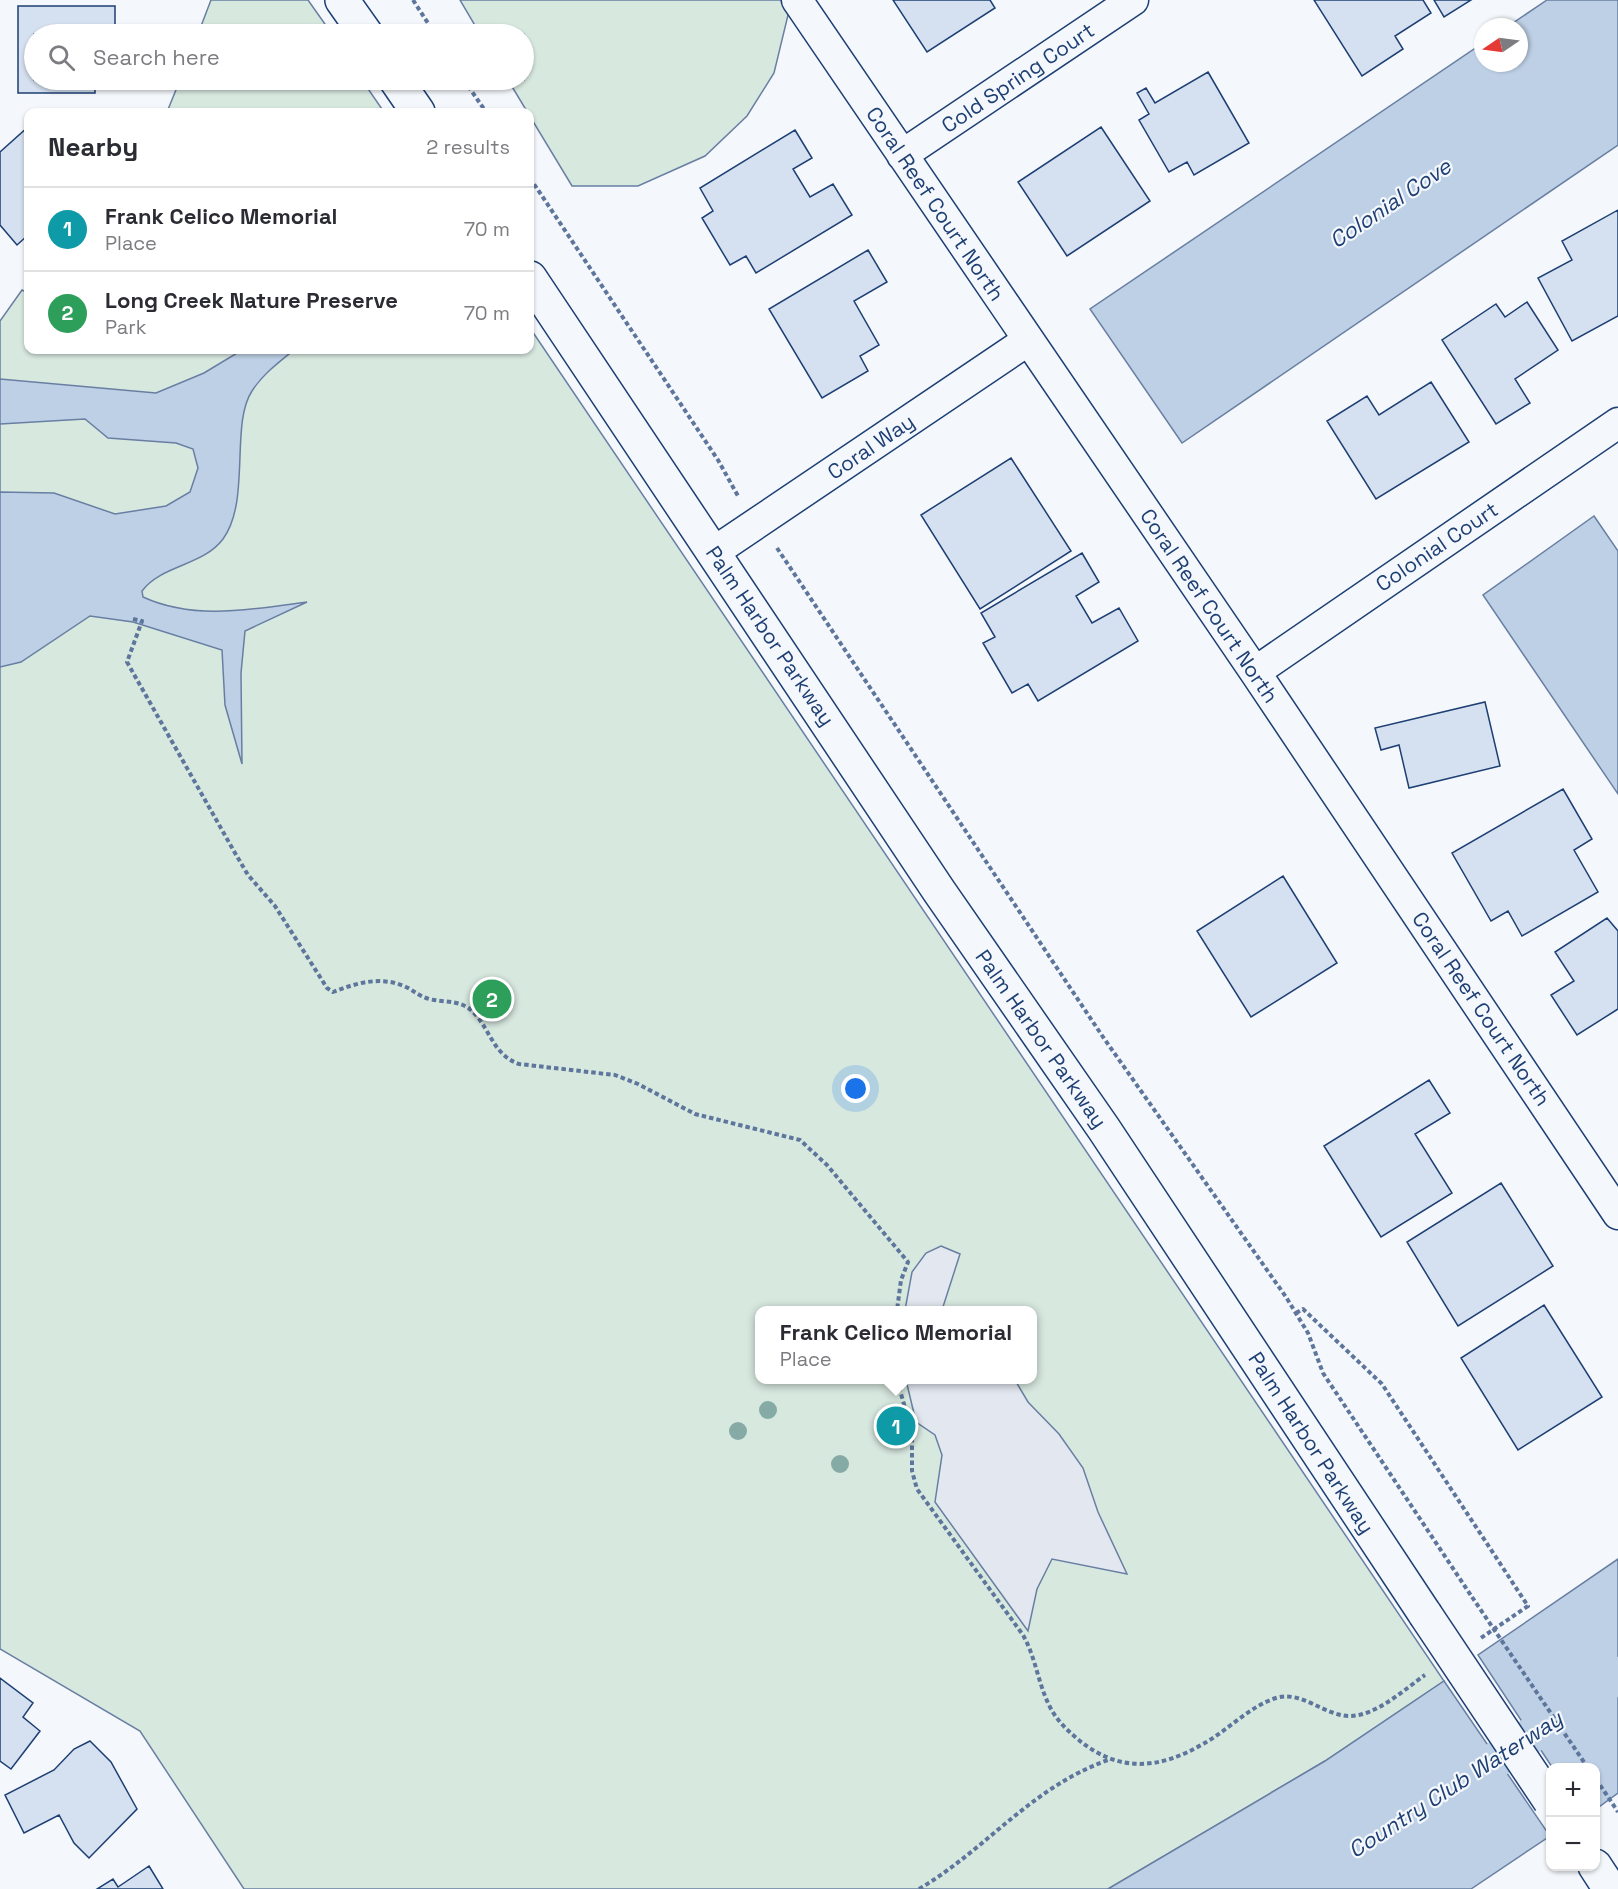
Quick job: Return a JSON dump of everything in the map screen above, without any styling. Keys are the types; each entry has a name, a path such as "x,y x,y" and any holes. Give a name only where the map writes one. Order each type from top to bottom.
{"street":[{"path":"342,0 359,24"},
{"name":"Coral Reef Court North","path":"797,0 1255,672 1618,1214"},
{"name":"Cold Spring Court","path":"902,155 1133,0"},
{"path":"403,90 415,108"},
{"name":"Palm Harbor Parkway","path":"534,284 939,891 1104,1129 1546,1794"},
{"name":"Coral Way","path":"714,552 1028,341"},
{"name":"Colonial Court","path":"1255,672 1618,423"}],"path":[{"path":"413,0 429,24"},
{"path":"471,90 483,108"},
{"path":"534,184 718,460 736,494"},
{"path":"780,553 1103,1037 1296,1313 1308,1334 1323,1373 1585,1763"},
{"path":"133,619 142,621 128,662 248,875 275,906 327,988 333,992 361,981 393,983 431,999 456,1001 473,1011 498,1052 509,1061 519,1065 615,1075 638,1084 695,1114 800,1140 827,1165 908,1262 901,1280 898,1306"},
{"path":"1296,1313 1304,1309 1382,1384 1528,1606 1480,1639"},
{"path":"898,1384 912,1432 912,1472 917,1490 1023,1635 1035,1661 1052,1710 1074,1736 1109,1760 1122,1764 1144,1764 1182,1756 1263,1705 1286,1696 1296,1697 1342,1715 1352,1716 1366,1713 1431,1672"},
{"path":"919,1889 947,1872 1052,1786 1081,1769 1109,1760"},
{"path":"1600,1785 1618,1812"}],"shaded area":[{"path":"211,0 308,0 325,24 202,24"},
{"path":"460,0 781,0 789,11 774,73 747,116 705,156 638,186 572,186 534,123 534,108 525,108 514,90 534,90 534,24 474,24"},
{"path":"176,90 369,90 381,108 169,108"},
{"path":"22,290 24,291 24,354 534,354 534,334 1444,1681 1325,1761 1108,1889 244,1889 140,1731 0,1649 0,321"},
{"path":"941,1246 960,1254 943,1306 906,1306 912,1272 926,1253"},
{"path":"907,1384 1017,1384 1028,1402 1059,1434 1083,1468 1098,1512 1127,1574 1052,1559 1037,1589 1028,1631 935,1502 942,1455 935,1435 916,1422"}],"water":[{"name":"Colonial Cove","path":"1547,0 1618,0 1618,145 1182,443 1090,309 1474,49 1474,72 1528,72 1528,18 1520,18"},
{"path":"235,354 289,354 261,380 252,391 246,405 242,423 236,504 231,523 223,539 205,555 160,576 142,591 143,597 163,604 204,611 245,610 307,602 245,631 241,673 242,764 225,705 222,650 133,622 90,616 21,662 0,667 0,492 54,493 115,514 166,506 190,492 198,468 193,449 176,443 108,438 85,419 0,424 0,379 156,393 204,373"},
{"path":"1594,516 1618,551 1618,794 1483,595"},
{"path":"1618,1559 1618,1793 1600,1806 1600,1763 1549,1763 1478,1655"},
{"path":"1444,1681 1546,1830 1546,1839 1471,1889 1108,1889 1325,1761"}],"building":[{"path":"893,0 990,0 995,8 927,52"},
{"path":"1314,0 1423,0 1431,13 1395,36 1403,49 1362,76"},
{"path":"1434,0 1471,0 1444,17"},
{"path":"18,6 115,6 115,24 24,24 24,90 95,90 95,93 18,93"},
{"path":"1208,72 1249,143 1194,175 1187,162 1169,172 1139,120 1149,114 1137,93 1146,88 1155,103"},
{"path":"1101,127 1150,201 1067,256 1018,182"},
{"path":"795,130 812,158 793,169 810,197 833,184 852,215 756,273 746,256 730,265 702,218 713,211 700,188"},
{"path":"24,131 24,239 17,245 0,225 0,152"},
{"path":"1618,210 1618,316 1572,341 1538,278 1572,260 1562,241"},
{"path":"868,250 887,282 854,301 879,345 860,356 868,371 822,398 769,309"},
{"path":"1527,302 1558,350 1515,379 1530,403 1496,424 1442,340 1496,304 1505,317"},
{"path":"1431,382 1469,442 1376,499 1327,421 1367,396 1379,415"},
{"path":"1011,458 1071,551 980,609 921,515"},
{"path":"1082,553 1099,582 1076,596 1092,623 1119,608 1138,641 1038,701 1028,684 1012,693 983,643 995,637 981,613"},
{"path":"1485,702 1500,766 1409,788 1399,745 1381,750 1375,728"},
{"path":"1563,789 1592,839 1574,850 1598,892 1522,936 1508,911 1491,921 1452,853"},
{"path":"1283,876 1337,963 1251,1017 1197,931"},
{"path":"1607,918 1618,931 1618,1009 1577,1035 1551,995 1574,981 1555,952"},
{"path":"1429,1080 1450,1113 1415,1134 1452,1193 1381,1237 1324,1146"},
{"path":"1501,1183 1553,1266 1458,1326 1407,1242"},
{"path":"1544,1305 1602,1397 1518,1450 1461,1358"},
{"path":"0,1678 33,1703 23,1717 40,1731 11,1769 0,1761"},
{"path":"90,1741 111,1762 137,1809 89,1858 74,1843 59,1815 24,1833 5,1795 54,1770 74,1749"},
{"path":"149,1866 163,1889 97,1889 113,1879 118,1887"}],"waterway":[{"name":"Country Club Waterway","path":"1457,1787 1618,1675"}],"place":[{"name":"Long Creek Nature Preserve","path":"492,999"},
{"name":"Frank Celico Memorial","path":"896,1426"}]}
